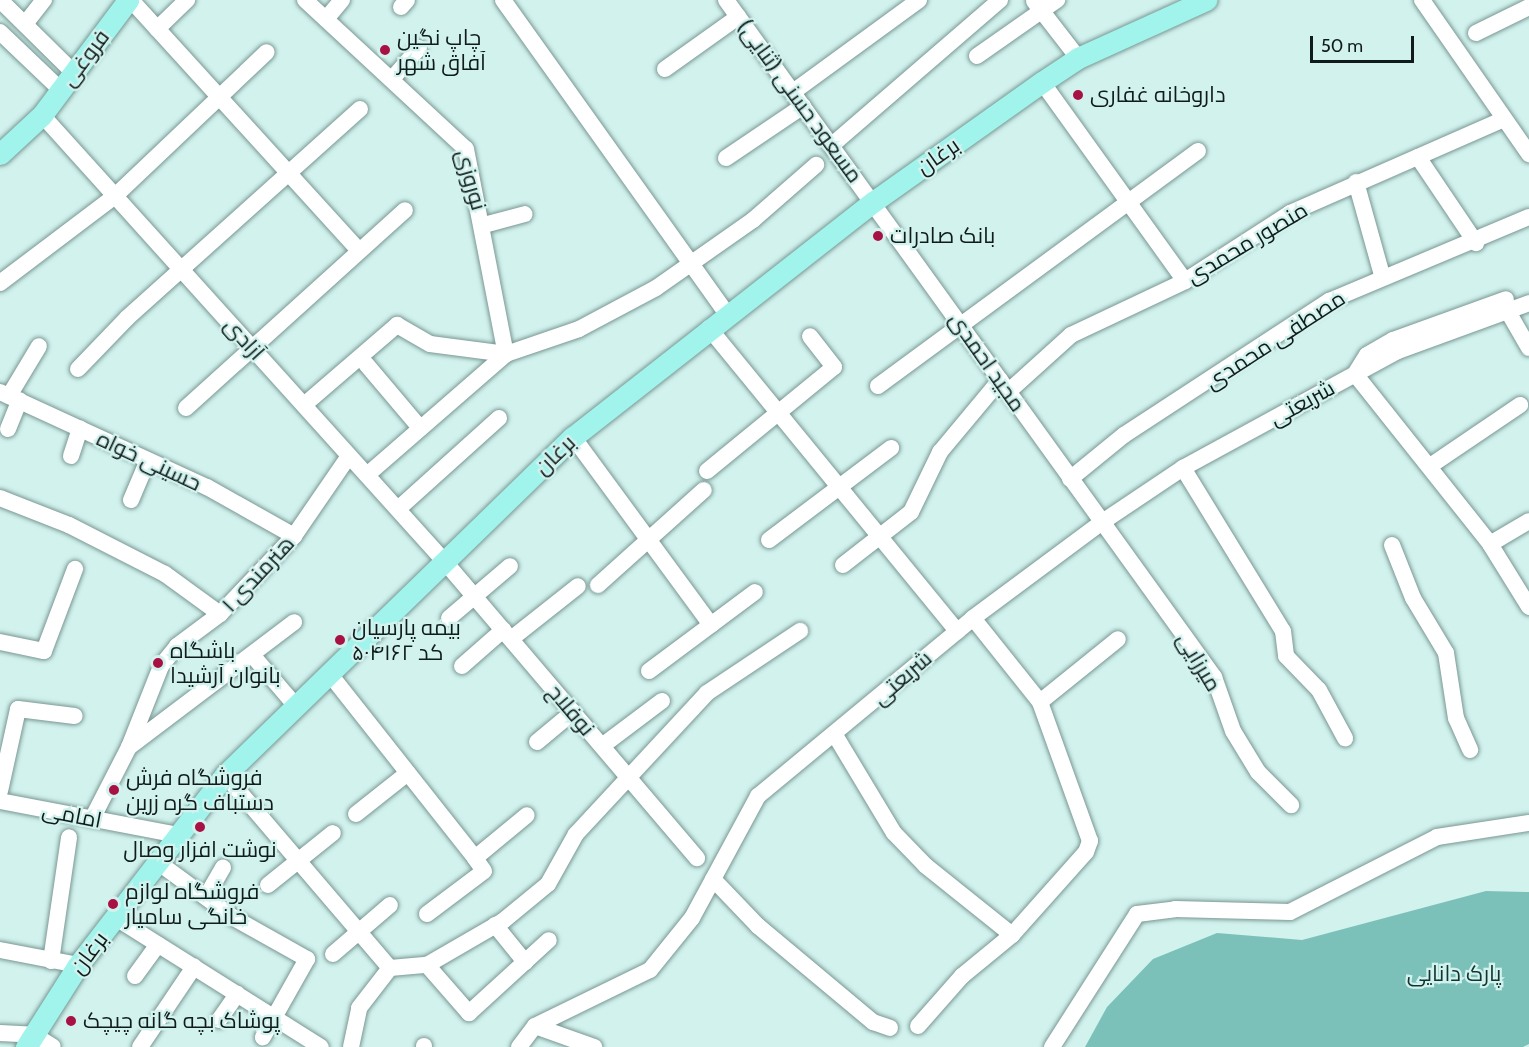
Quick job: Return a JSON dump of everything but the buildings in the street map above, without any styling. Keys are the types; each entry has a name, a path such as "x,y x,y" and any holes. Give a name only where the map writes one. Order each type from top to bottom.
{"main road":[{"name":"فروغی","path":"42,115 129,0"},
{"name":"برغان","path":"30,1041 78,965 225,775 573,437 709,328 873,202 1042,82 1078,58 1206,0"},
{"path":"0,154 42,115"}],"street":[{"path":"0,0 74,72"},
{"path":"25,24 44,0"},
{"path":"129,0 359,251"},
{"path":"157,29 187,0"},
{"name":"نوروزی","path":"305,0 459,138 471,163 506,354"},
{"path":"326,19 342,0"},
{"path":"503,0 688,266 727,314"},
{"path":"793,92 919,0"},
{"path":"832,145 1000,0"},
{"path":"977,56 1037,4 1057,0"},
{"path":"1422,0 1502,120 1529,154"},
{"name":"مسعود حسنی (ثنایی)","path":"728,1 873,202"},
{"path":"1037,4 1078,58"},
{"path":"1476,33 1529,7"},
{"path":"665,69 738,17"},
{"path":"0,32 61,90"},
{"path":"392,79 419,48"},
{"path":"0,283 115,196 267,52"},
{"path":"1042,82 1185,281"},
{"path":"726,158 803,106"},
{"path":"78,369 180,269 360,109"},
{"name":"آزادی","path":"42,115 445,562"},
{"name":"منصور محمدی","path":"843,565 911,512 940,452 1004,386 1071,335 1185,281 1290,213 1356,182 1502,120"},
{"path":"878,386 1198,151"},
{"path":"1418,157 1476,243"},
{"path":"367,475 506,354 618,311 688,266 816,165"},
{"path":"1356,182 1382,275"},
{"name":"مجید احمدی","path":"873,202 1101,523"},
{"path":"186,408 250,346 405,210"},
{"path":"484,225 525,214"},
{"name":"مصطفی محمدی","path":"1070,479 1124,435 1329,301 1382,275 1476,243 1529,217"},
{"name":"شریعتی","path":"1354,374 1367,356 1393,340 1529,291"},
{"name":"شریعتی","path":"519,1047 536,1026 650,970 692,918 758,796 835,735 973,618 1101,523 1183,468 1398,351 1529,303"},
{"path":"1507,310 1529,348"},
{"path":"304,405 397,325 430,344 506,354"},
{"path":"709,328 957,631"},
{"path":"707,471 834,366 810,336"},
{"path":"8,429 10,396 39,346"},
{"path":"366,364 420,428"},
{"path":"1354,374 1430,466 1490,544 1529,607"},
{"name":"حسینی خواه","path":"10,396 148,460 294,536"},
{"path":"1430,466 1520,405"},
{"path":"398,509 499,418"},
{"path":"71,456 80,429"},
{"path":"573,437 711,625"},
{"path":"769,540 891,448"},
{"name":"هنرمندی ۱","path":"92,819 129,747 161,666 177,646 220,614 294,536 349,456"},
{"path":"132,500 148,460"},
{"path":"1183,468 1283,631 1286,656 1318,690 1345,738"},
{"path":"598,585 704,490"},
{"path":"0,498 69,525 165,574 220,614"},
{"path":"1490,544 1529,521"},
{"name":"میرزایی","path":"1101,523 1214,677 1233,731 1258,772 1291,805"},
{"path":"1392,545 1413,598 1446,653 1456,718 1470,750"},
{"name":"نوفلاح","path":"445,562 697,858"},
{"path":"449,618 510,566"},
{"path":"0,642 44,651 75,569"},
{"path":"462,666 578,586"},
{"path":"649,671 755,592"},
{"path":"918,1026 962,976 1012,935 1086,852 1090,841 1040,702 973,618"},
{"path":"129,747 253,656 294,622"},
{"path":"351,1047 359,1008 390,968 427,965 495,925 548,884 576,834 631,780 707,693 800,631"},
{"path":"1040,702 1118,639"},
{"path":"253,656 295,705"},
{"path":"329,672 484,871 427,914"},
{"path":"602,746 662,700"},
{"path":"0,791 18,709 75,716"},
{"path":"537,742 573,712"},
{"path":"835,735 894,833 926,866 1012,935"},
{"path":"356,814 408,773"},
{"path":"225,775 390,968"},
{"name":"امامی","path":"0,801 179,835"},
{"path":"475,858 526,815"},
{"path":"1052,1047 1137,914 1175,909 1290,912 1437,837 1529,823"},
{"path":"268,885 333,833"},
{"path":"51,961 69,837"},
{"path":"159,863 206,897 307,959 263,1036"},
{"path":"206,897 223,868"},
{"path":"713,879 758,926 873,1022 890,1028"},
{"path":"333,954 390,905"},
{"path":"116,918 313,1045"},
{"path":"495,925 525,962"},
{"path":"427,965 469,1013 549,940"},
{"path":"135,976 158,944"},
{"path":"0,950 78,965"},
{"path":"140,1047 194,967"},
{"path":"219,1020 237,994"},
{"path":"536,1026 594,1047"},
{"path":"0,1034 52,1047"}],"green space":[{"name":"پارک دانایی","path":"1486,891 1529,892 1529,1044 1523,1047 1085,1047 1107,1007 1153,959 1217,933 1302,940"}],"place":[{"name":"چاپ نگین آفاق شهر","path":"385,50"},
{"name":"داروخانه غفاری","path":"1078,95"},
{"name":"بانک صادرات","path":"878,236"},
{"name":"بیمه پارسیان کد ۵۰۴۱۶۲","path":"340,640"},
{"name":"باشگاه بانوان آرشیدا","path":"158,663"},
{"name":"فروشگاه فرش دستباف گره زرین","path":"114,790"},
{"name":"نوشت افزار وصال","path":"200,827"},
{"name":"فروشگاه لوازم خانگی سامیار","path":"113,904"},
{"name":"پوشاک بچه گانه چیچک","path":"71,1021"}]}
